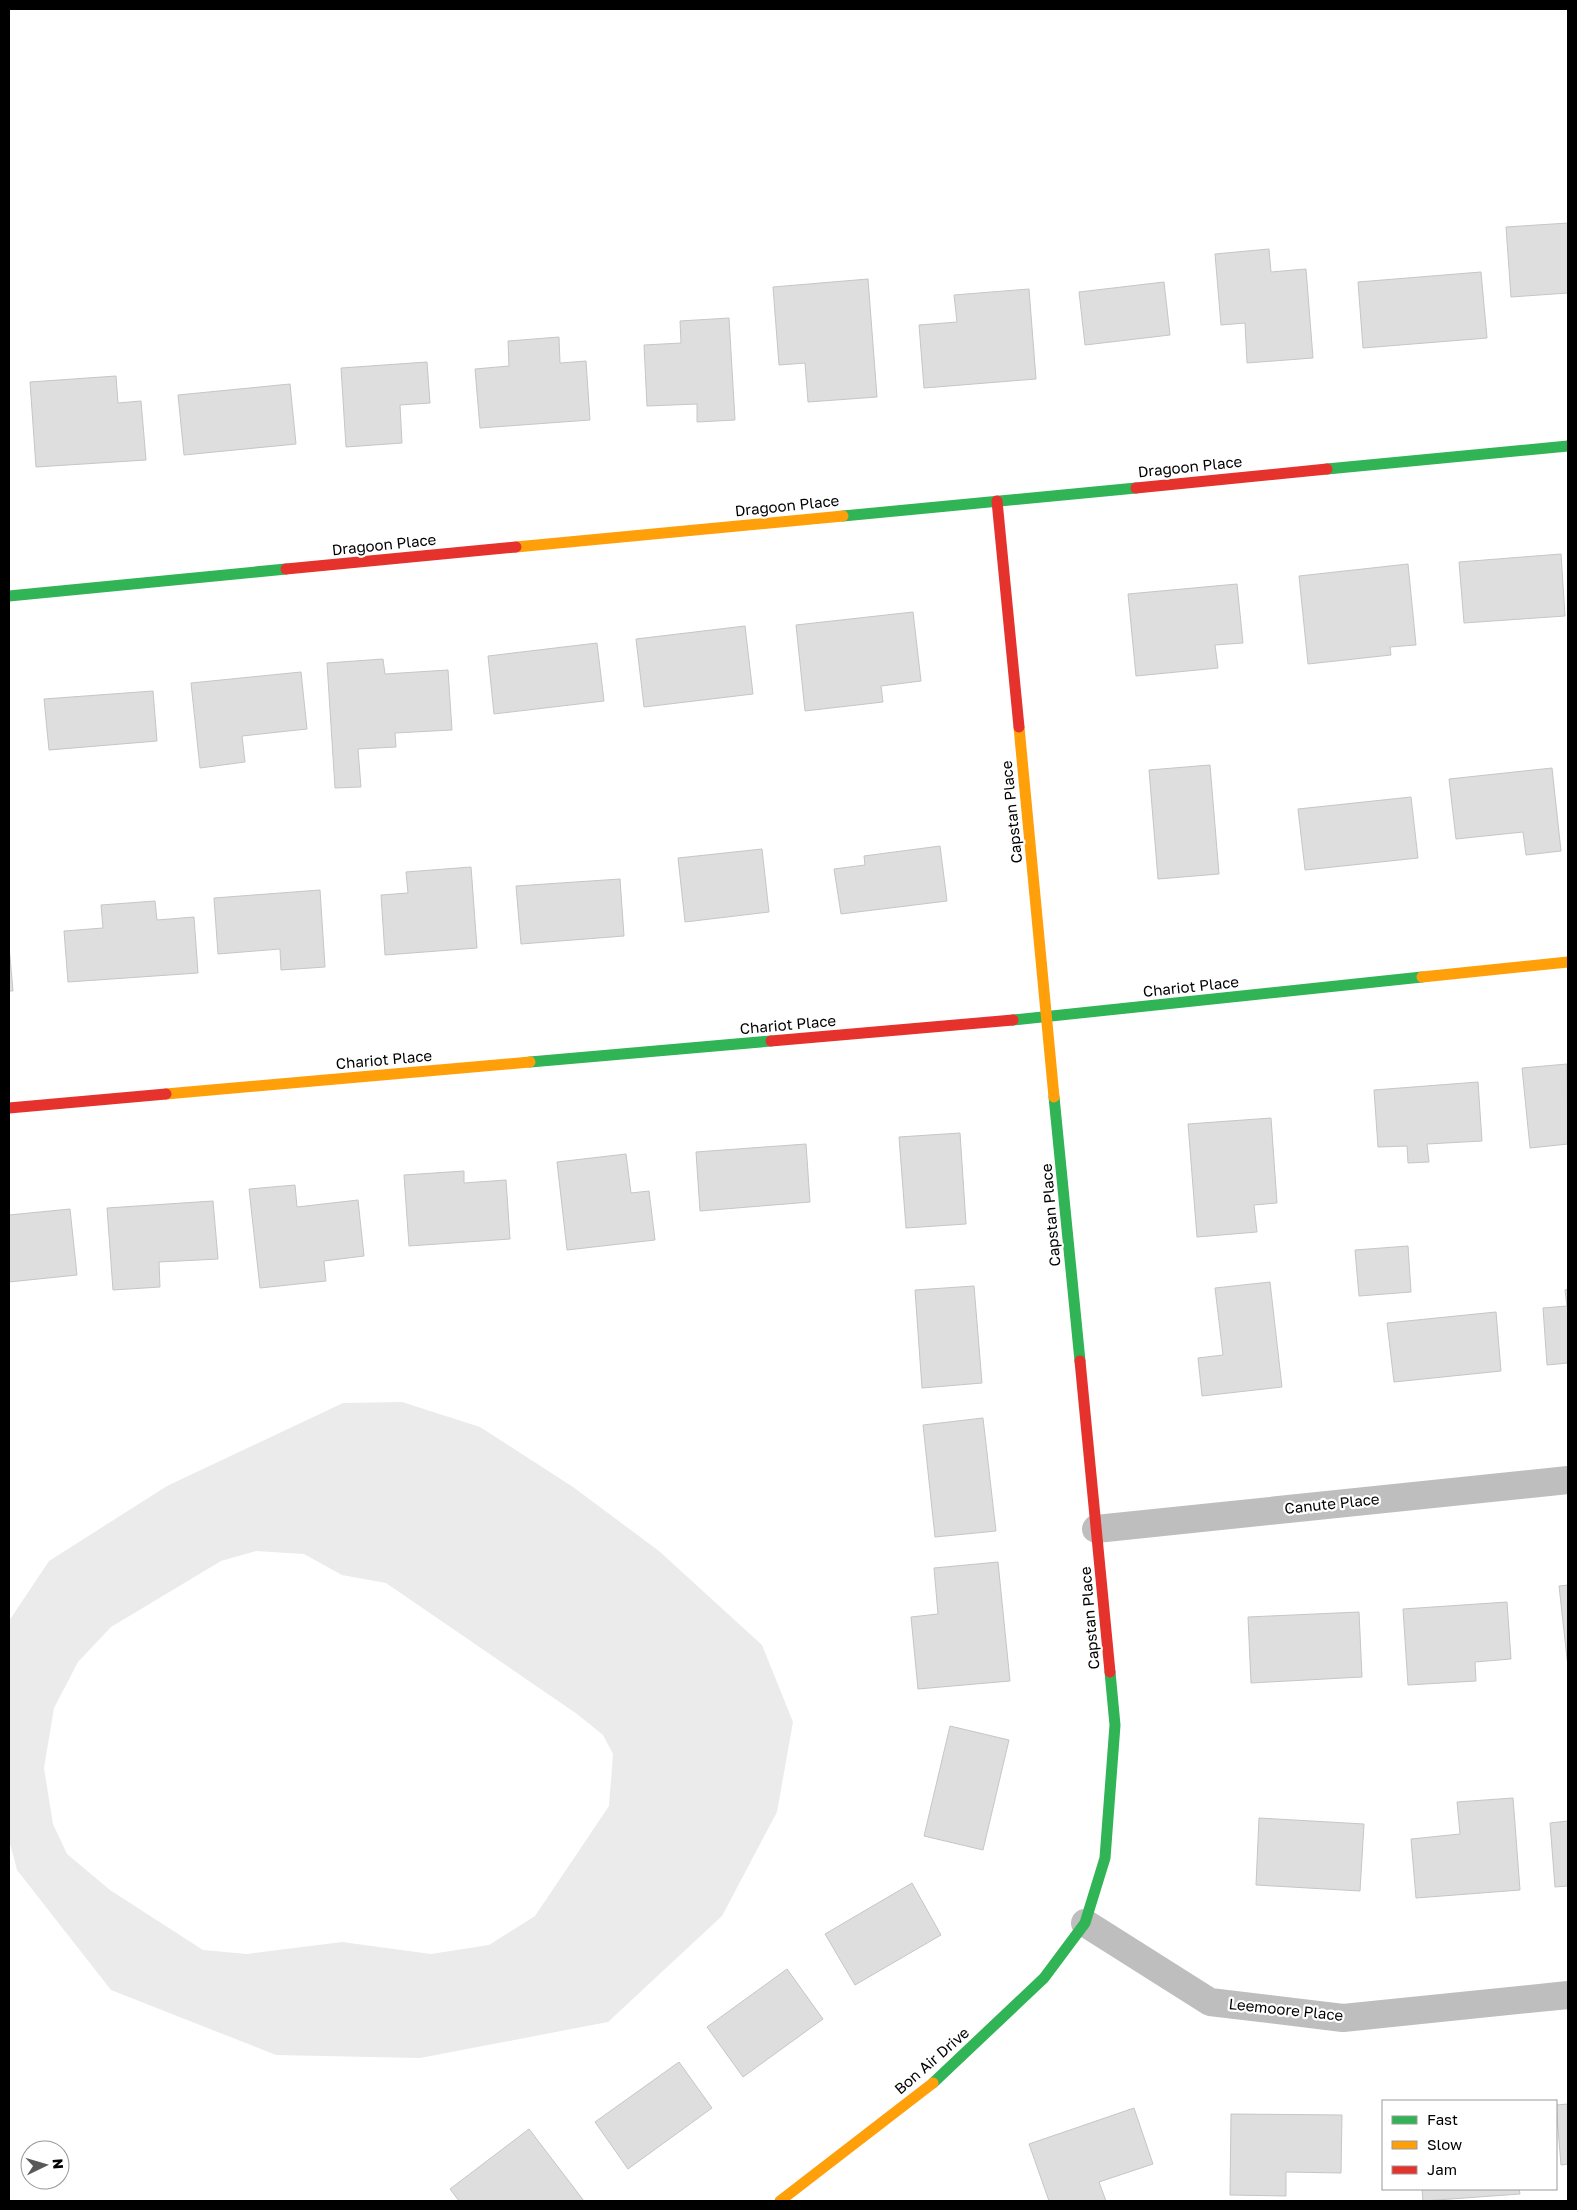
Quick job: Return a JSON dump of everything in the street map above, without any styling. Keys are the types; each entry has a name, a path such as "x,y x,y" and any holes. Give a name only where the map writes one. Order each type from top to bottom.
{"street":[{"name":"Dragoon Place","path":"9,596 1568,446"},
{"name":"Capstan Place","path":"997,501 1115,1725 1105,1858 1085,1923"},
{"name":"Chariot Place","path":"9,1108 1047,1017 1568,962"},
{"name":"Canute Place","path":"1096,1529 1568,1480"},
{"name":"Leemoore Place","path":"1085,1923 1210,2002 1343,2018 1568,1995"},
{"name":"Bon Air Drive","path":"780,2201 929,2087 1044,1978 1085,1923"}],"shaded area":[{"path":"402,1402 480,1427 573,1487 659,1551 762,1645 793,1722 777,1812 722,1916 608,2022 420,2058 276,2055 111,1990 17,1870 9,1840 9,1621 49,1561 167,1486 343,1403","holes":["256,1551 304,1554 342,1575 386,1583 577,1714 603,1735 613,1754 609,1806 535,1916 489,1945 431,1954 342,1942 247,1954 203,1950 110,1890 67,1854 53,1824 44,1768 54,1708 78,1662 111,1627 221,1561"]}],"building":[{"path":"1568,223 1568,293 1511,297 1506,227"},
{"path":"1269,249 1271,272 1306,269 1313,358 1247,363 1245,323 1221,325 1215,254"},
{"path":"1481,272 1487,338 1363,348 1358,282"},
{"path":"868,279 877,397 808,402 805,363 779,365 773,287"},
{"path":"1164,282 1170,335 1085,345 1079,292"},
{"path":"1029,289 1036,379 924,388 919,325 957,322 954,295"},
{"path":"729,318 735,420 697,422 697,404 647,406 644,345 681,343 680,321"},
{"path":"559,337 560,363 586,361 590,420 480,428 475,369 509,366 508,341"},
{"path":"427,362 430,403 400,405 402,443 346,447 341,368"},
{"path":"116,376 118,403 141,401 146,460 36,467 30,382"},
{"path":"290,384 296,444 184,455 178,395"},
{"path":"1561,554 1565,616 1464,623 1459,562"},
{"path":"1408,564 1416,645 1390,647 1391,655 1308,664 1299,576"},
{"path":"1237,584 1243,643 1215,645 1218,668 1136,676 1128,594"},
{"path":"913,612 921,681 881,686 883,702 805,711 796,625"},
{"path":"745,626 753,694 644,707 636,639"},
{"path":"597,643 604,701 494,714 488,656"},
{"path":"383,659 385,674 448,670 452,730 395,733 396,747 358,749 361,787 335,788 327,663"},
{"path":"301,672 307,729 242,736 245,762 200,768 191,683"},
{"path":"153,691 157,741 49,750 44,699"},
{"path":"1210,765 1219,874 1158,879 1149,770"},
{"path":"1552,768 1561,851 1526,855 1523,832 1456,839 1449,779"},
{"path":"1411,797 1418,858 1305,870 1298,809"},
{"path":"940,846 947,901 841,914 834,869 865,865 864,856"},
{"path":"762,849 769,912 685,922 678,858"},
{"path":"471,867 477,948 385,955 381,895 408,893 406,872"},
{"path":"620,879 624,936 521,944 516,886"},
{"path":"320,890 325,967 281,970 280,949 218,954 214,898"},
{"path":"155,901 157,920 194,917 198,973 68,982 64,931 103,928 101,905"},
{"path":"9,946 13,991 9,991"},
{"path":"1567,1064 1568,1144 1530,1148 1522,1068"},
{"path":"1478,1082 1482,1141 1427,1144 1429,1162 1408,1163 1407,1146 1378,1147 1374,1090"},
{"path":"1271,1118 1277,1203 1254,1205 1257,1232 1197,1237 1188,1124"},
{"path":"960,1133 966,1224 906,1228 899,1137"},
{"path":"806,1144 810,1202 700,1211 696,1152"},
{"path":"626,1154 631,1193 649,1191 655,1240 567,1250 557,1162"},
{"path":"464,1171 464,1183 506,1180 510,1239 409,1246 404,1175"},
{"path":"295,1185 297,1207 358,1200 364,1256 324,1261 326,1281 260,1288 249,1189"},
{"path":"213,1201 218,1259 159,1262 160,1287 113,1290 107,1208"},
{"path":"70,1209 77,1275 9,1282 9,1215"},
{"path":"1408,1246 1411,1292 1359,1296 1355,1250"},
{"path":"1270,1282 1282,1387 1202,1396 1198,1358 1223,1355 1215,1288"},
{"path":"974,1286 982,1383 922,1388 915,1290"},
{"path":"1568,1289 1568,1363 1547,1365 1543,1308 1567,1306 1565,1290"},
{"path":"1496,1312 1501,1371 1394,1382 1387,1323"},
{"path":"983,1418 996,1531 935,1537 923,1425"},
{"path":"998,1562 1010,1681 918,1689 911,1617 938,1614 934,1568"},
{"path":"1568,1585 1568,1667 1559,1586"},
{"path":"1507,1602 1511,1659 1475,1662 1476,1681 1408,1685 1403,1609"},
{"path":"1359,1612 1362,1677 1251,1683 1248,1617"},
{"path":"950,1726 1009,1740 983,1850 924,1836"},
{"path":"1513,1798 1520,1890 1416,1898 1411,1839 1460,1834 1457,1802"},
{"path":"1259,1818 1364,1824 1360,1891 1256,1885"},
{"path":"1568,1821 1568,1886 1555,1887 1550,1823"},
{"path":"912,1883 941,1935 855,1985 825,1934"},
{"path":"787,1969 823,2019 743,2077 707,2027"},
{"path":"679,2062 712,2108 628,2169 595,2122"},
{"path":"1568,2104 1568,2164 1561,2165 1557,2117 1557,2105"},
{"path":"1134,2108 1153,2164 1099,2182 1106,2201 1049,2201 1029,2144"},
{"path":"1231,2114 1342,2115 1341,2173 1286,2172 1286,2196 1230,2195"},
{"path":"529,2129 584,2201 459,2201 450,2189"},
{"path":"1422,2190 1519,2190 1520,2194 1423,2201"}],"traffic: fast":[{"path":"1327,469 1568,446"},
{"path":"843,516 1136,488"},
{"path":"9,596 286,569"},
{"path":"1013,1020 1422,977"},
{"path":"530,1062 771,1041"},
{"path":"1054,1097 1080,1361"},
{"path":"933,2083 1044,1978 1085,1923 1105,1858 1115,1725 1110,1672"}],"traffic: slow":[{"path":"516,547 843,516"},
{"path":"1019,727 1054,1097"},
{"path":"1422,977 1568,962"},
{"path":"166,1094 530,1062"},
{"path":"780,2201 933,2083"}],"traffic: jam":[{"path":"1136,488 1327,469"},
{"path":"997,501 1019,727"},
{"path":"286,569 516,547"},
{"path":"771,1041 1013,1020"},
{"path":"9,1108 166,1094"},
{"path":"1080,1361 1110,1672"}]}
